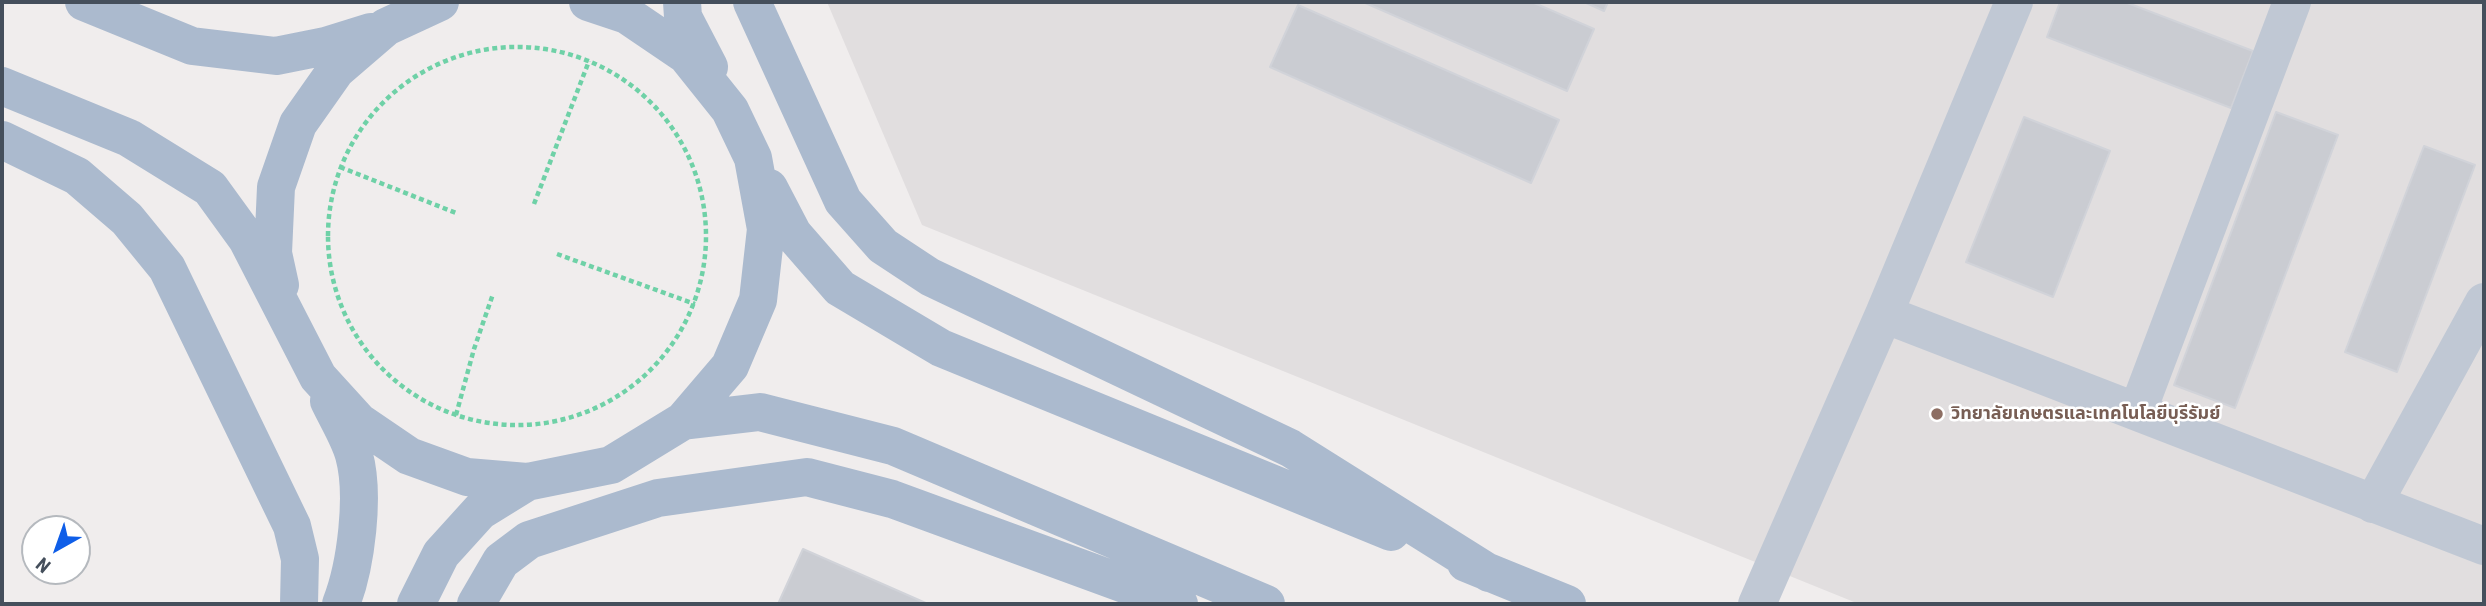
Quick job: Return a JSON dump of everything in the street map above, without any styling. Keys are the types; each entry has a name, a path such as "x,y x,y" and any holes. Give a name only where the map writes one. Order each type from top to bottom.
{"main road":[{"path":"84,2 192,46 276,56 327,47 386,27 440,2"},
{"path":"588,2 627,15 686,55 730,110"},
{"path":"681,2 683,17 793,234 841,288 941,348 1567,604"},
{"path":"752,2 843,201 883,246 930,278 1290,448 1489,573"},
{"path":"287,318 273,253 276,187 298,124 336,70 386,27"},
{"path":"2,86 129,138 210,188 247,239 318,377 354,455 359,509 348,586 341,604"},
{"path":"2,140 78,176 127,219 167,268 292,526 300,559 299,604"},
{"path":"318,377 359,422 410,456 467,477 527,482 611,465 683,421 730,366 758,300 766,229 753,158"},
{"path":"683,421 760,412 893,446 1266,604"},
{"path":"476,604 500,561 529,540 658,498 807,477 892,499 1179,604"},
{"path":"416,604 441,554 456,537 480,511 527,482"}],"lane":[{"path":"1757,604 1884,314 2014,2"},
{"path":"2138,411 2292,2"},
{"path":"2373,504 2484,302"},
{"path":"1884,314 2484,545"}],"path":[{"path":"531,47 589,60 632,85 666,119 692,161 705,208 706,257 695,304 666,355 623,394 571,418 514,426 456,415 402,386 360,342 339,298 334,287 327,227 340,167 370,115 415,75 471,51 531,47"},
{"path":"534,204 589,60"},
{"path":"340,167 456,214"},
{"path":"557,254 695,304"},
{"path":"456,415 474,349 494,294"}],"shaded area":[{"name":"วิทยาลัยเกษตรและเทคโนโลยีบุรีรัมย์","path":"827,2 2484,2 2484,604 1859,604 922,225"}],"building":[{"path":"1363,2 1532,2 1594,29 1567,91"},
{"path":"1584,2 1608,2 1604,11"},
{"path":"2060,2 2125,2 2253,51 2231,108 2047,37"},
{"path":"1298,5 1559,120 1531,183 1270,67"},
{"path":"2276,112 2338,135 2235,408 2174,385"},
{"path":"2024,117 2110,151 2053,297 1966,262"},
{"path":"2424,146 2475,165 2397,372 2345,352"},
{"path":"803,549 928,604 778,604"}],"place":[{"name":"วิทยาลัยเกษตรและเทคโนโลยีบุรีรัมย์","path":"1937,414"}]}
